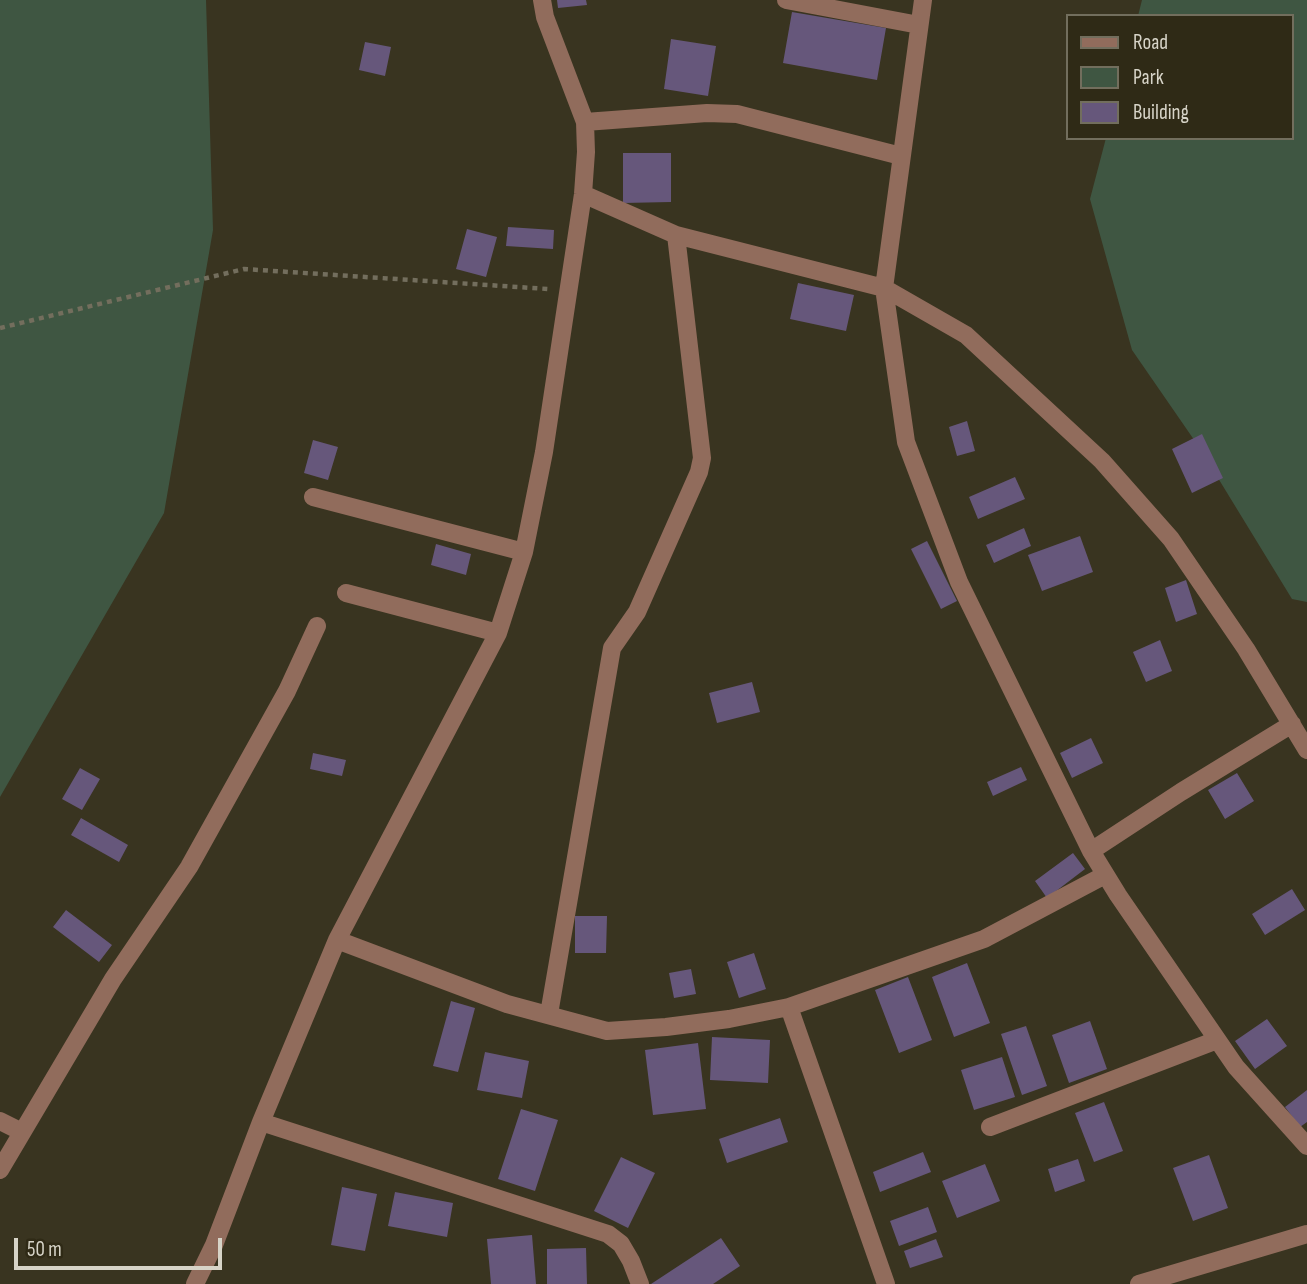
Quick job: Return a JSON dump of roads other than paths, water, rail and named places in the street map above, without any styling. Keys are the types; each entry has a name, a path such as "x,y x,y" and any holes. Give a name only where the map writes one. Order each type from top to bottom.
{"street":[{"path":"195,1284 214,1245 261,1122 337,940 498,633 524,552 544,452 583,194 586,152 585,122 545,17 542,0"},
{"path":"786,0 919,25"},
{"path":"923,0 884,288 906,442 959,583 1091,851 1236,1067 1307,1146"},
{"path":"585,122 707,113 737,114 901,156"},
{"path":"583,194 676,235 884,288 966,335 1102,461 1171,539 1246,649 1307,750"},
{"path":"549,1014 612,648 637,612 699,472 702,458 676,235"},
{"path":"313,497 524,552"},
{"path":"346,593 498,633"},
{"path":"0,1170 113,979 189,867 287,691 317,626"},
{"path":"1091,851 1292,724"},
{"path":"337,940 508,1004 607,1031 716,1021 789,1007 984,939 1105,875"},
{"path":"789,1007 886,1284"},
{"path":"990,1127 1217,1040"},
{"path":"0,1121 22,1132"},
{"path":"261,1122 608,1234 621,1244 640,1284"},
{"path":"1139,1284 1307,1234"}]}
